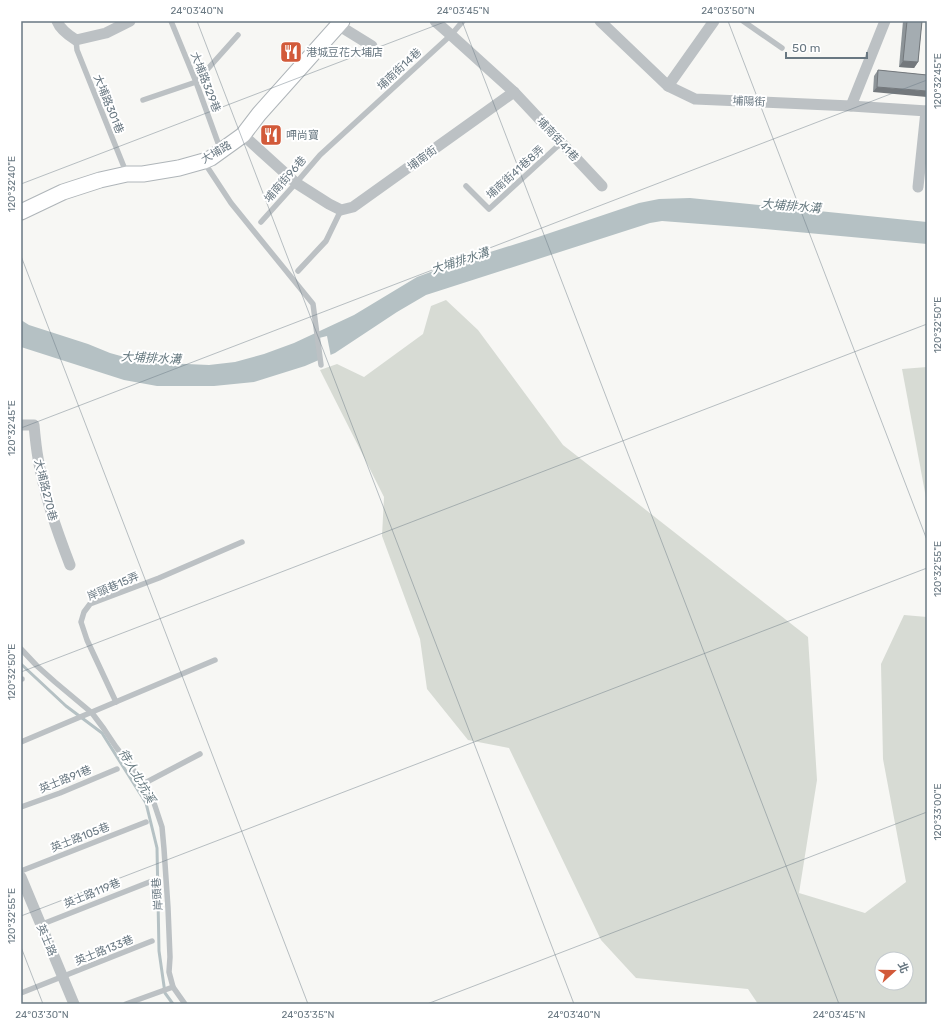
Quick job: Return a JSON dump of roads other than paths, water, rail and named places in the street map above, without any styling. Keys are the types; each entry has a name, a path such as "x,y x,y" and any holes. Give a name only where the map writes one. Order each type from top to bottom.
{"main road":[{"name":"大埔路","path":"21,212 63,192 100,180 127,174 143,174 179,168 204,161 221,151 243,135 259,114 338,22"}],"street":[{"path":"56,21 58,25 76,40 106,33 130,21"},
{"path":"434,21 514,92"},
{"name":"埔陽街","path":"600,21 668,86 695,98 927,111 918,187"},
{"path":"668,86 714,21"},
{"path":"851,106 885,21"},
{"path":"338,22 372,46"},
{"name":"埔南街41巷","path":"514,92 602,186"},
{"name":"埔南街","path":"341,210 353,207 514,92"},
{"path":"243,135 296,183 341,210"},
{"name":"大埔路270巷","path":"21,425 34,425 43,482 58,534 70,565"},
{"name":"英士路","path":"21,876 74,1004"}],"lane":[{"name":"大埔路329巷","path":"171,21 196,82 221,151"},
{"name":"埔南街14巷","path":"360,118 451,35 463,21"},
{"path":"743,21 782,48"},
{"path":"143,100 196,82 238,35"},
{"name":"大埔路301巷","path":"76,40 77,50 127,174"},
{"name":"埔南街96巷","path":"261,222 320,155 360,118"},
{"name":"埔南街41巷8弄","path":"466,186 489,209 562,143"},
{"path":"204,161 231,203 313,304 322,366"},
{"path":"298,271 326,241 341,210"},
{"name":"岸頭巷15弄","path":"116,702 87,640 81,622 84,612 90,604 159,578 242,542"},
{"path":"21,649 54,682 92,712 143,784 200,754"},
{"path":"21,742 215,660"},
{"name":"英士路91巷","path":"21,807 60,793 117,769"},
{"name":"岸頭巷","path":"143,784 152,797 162,827 168,908 170,957 169,972 173,987 185,1004"},
{"name":"英士路105巷","path":"21,871 146,822"},
{"name":"英士路119巷","path":"40,925 152,881"},
{"name":"英士路133巷","path":"21,993 152,941"},
{"path":"126,1004 173,987"}],"waterway":[{"name":"待人北坑溪","path":"21,664 66,706 102,733 146,803 157,848 159,951 165,993 173,1004"}],"place":[{"name":"港城豆花大埔店","path":"291,52"},
{"name":"呷尚寶","path":"271,135"}],"water label":[{"name":"大埔排水溝","path":"791,206"},
{"name":"大埔排水溝","path":"460,261"},
{"name":"大埔排水溝","path":"151,358"}]}
